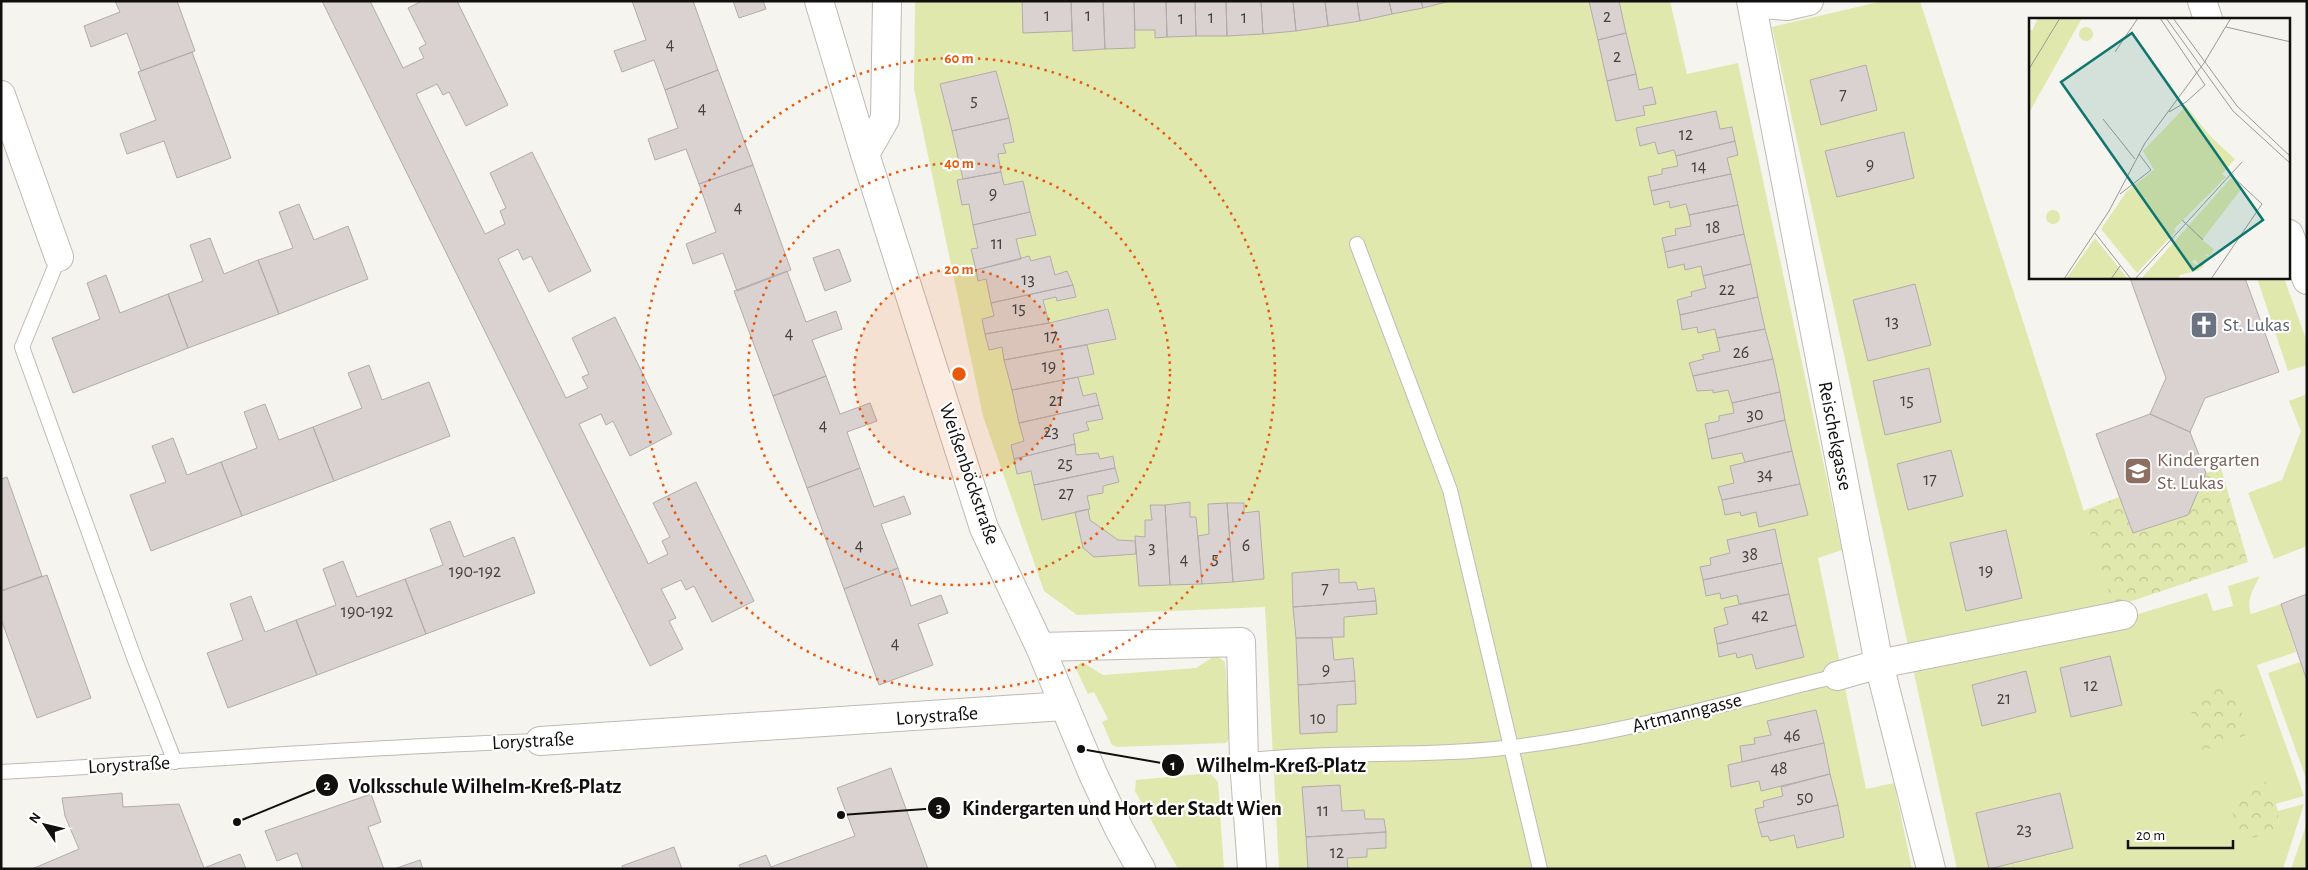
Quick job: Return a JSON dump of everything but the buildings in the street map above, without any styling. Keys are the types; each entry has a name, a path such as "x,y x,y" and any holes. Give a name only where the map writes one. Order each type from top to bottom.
{"street":[{"name":"Weißenböckstraße","path":"819,1 865,154 984,528 1040,647 1081,749 1118,829 1141,869"},
{"path":"865,154 886,119 887,1"},
{"path":"1752,2 1788,6 1809,1"},
{"path":"2202,1 2208,18"},
{"name":"Reischekgasse","path":"1752,2 1879,664 1931,869"},
{"path":"1,95 59,257"},
{"path":"2290,237 2307,280"},
{"name":"Artmanngasse","path":"1837,676 1879,664 2123,615"},
{"path":"1040,647 1241,642 1244,761 1252,869"},
{"name":"Lorystraße","path":"540,741 1064,706"}],"lane":[{"path":"1357,244 1450,490 1540,869"},
{"path":"59,257 22,347 132,651 175,762"},
{"name":"Artmanngasse","path":"1244,761 1288,756 1403,755 1510,748 1592,736 1837,676"},
{"name":"Lorystraße","path":"1,772 175,762 324,750 540,741"}],"green space":[{"path":"915,1 1670,1 1687,74 1738,63 1842,550 1818,558 1866,789 1894,783 1912,869 1279,869 1265,607 1077,615 1044,591 983,416 914,89"},
{"path":"1883,1 1920,1 2119,620 2207,593 2213,611 2233,606 2228,586 2260,576 2250,599 2251,614 2281,604 2296,652 2257,665 2304,796 2275,804 2269,781 2279,827 2278,811 2304,804 2283,869 1957,869 1772,27"},
{"path":"2257,279 2284,279 2307,342 2307,365 2288,371"},
{"path":"2307,394 2307,546 2274,559 2248,493 2282,480 2301,431 2289,401"},
{"path":"2221,468 2248,562 2114,607 2083,511 2119,497 2133,533 2188,515 2206,473"},
{"path":"1216,655 1225,662 1231,736 1226,743 1118,747 1112,745 1102,722 1108,719 1094,692 1088,694 1075,667 1082,662 1103,675 1196,668"},
{"path":"2300,662 2307,681 2307,781 2268,673"},
{"path":"2232,682 2249,734 2203,751 2187,698"},
{"path":"1210,773 1218,782 1224,869 1178,869 1135,791 1136,780"},
{"path":"2269,781 2278,811 2279,827 2254,838 2240,833 2231,809 2237,791"},
{"path":"2307,823 2307,869 2291,869"}],"place":[{"name":"St. Lukas","path":"2204,325"},
{"name":"Kindergarten St. Lukas","path":"2138,471"},
{"name":"Wilhelm-Kreß-Platz","path":"1081,749"},
{"name":"Kindergarten und Hort der Stadt Wien","path":"841,815"},
{"name":"Volksschule Wilhelm-Kreß-Platz","path":"237,822"}]}
